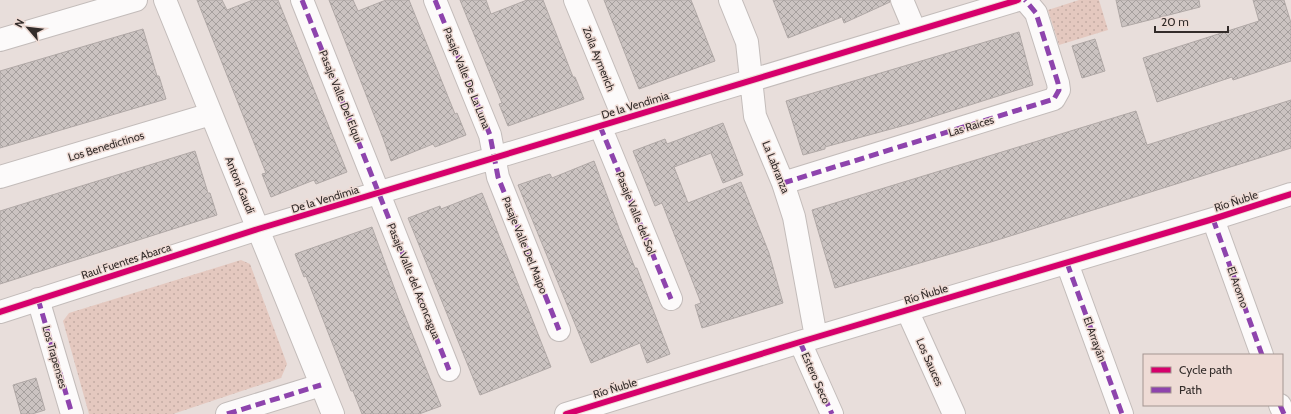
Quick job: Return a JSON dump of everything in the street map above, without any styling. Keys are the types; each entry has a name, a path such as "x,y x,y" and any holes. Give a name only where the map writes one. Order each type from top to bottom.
{"street":[{"path":"0,40 136,0"},
{"name":"Antoni Gaudí","path":"165,0 333,414"},
{"name":"Pasaje Valle Del Elqui","path":"302,0 379,193"},
{"name":"Pasaje Valle De La Luna","path":"435,0 490,135 494,158"},
{"name":"Zoila Aymerich","path":"575,0 624,119"},
{"name":"La Labranza","path":"730,0 747,42 755,116 783,183 794,217 800,244 808,340"},
{"path":"902,0 915,31"},
{"name":"De la Vendimia","path":"258,229 1018,0"},
{"name":"Las Raices","path":"783,183 1054,100 1060,90 1058,83 1036,13 1025,0"},
{"name":"Los Benedictinos","path":"0,177 211,114"},
{"name":"Pasaje Valle del Sol","path":"600,126 671,299"},
{"name":"Pasaje Valle Del Maipo","path":"494,158 500,184 559,330"},
{"name":"Pasaje Valle del Aconcagua","path":"379,193 449,370"},
{"name":"Río Ñuble","path":"566,414 1213,219 1291,194"},
{"name":"El Aromo","path":"1213,219 1262,354"},
{"name":"Raul Fuentes Abarca","path":"0,312 258,229"},
{"name":"El Arrayán","path":"1067,263 1122,414"},
{"name":"Los Trapenses","path":"38,299 72,414"},
{"name":"Los Sauces","path":"907,310 954,414"},
{"name":"Estero Seco","path":"808,340 832,414"},
{"path":"227,414 321,385"}],"shaded area":[{"path":"1079,0 1099,0 1108,30 1059,45 1048,10"},
{"path":"241,260 250,264 287,364 281,378 173,414 89,414 63,321 69,313"}],"building":[{"path":"197,0 222,0 227,10 253,0 278,0 347,172 316,184 314,180 271,197 262,174 266,173"},
{"path":"329,0 353,0 358,11 386,0 409,0 455,114 457,113 466,135 435,147 433,144 391,161"},
{"path":"460,0 486,0 491,14 527,0 543,0 573,77 575,77 584,99 508,126 499,104 502,103"},
{"path":"604,0 691,0 715,61 639,89"},
{"path":"773,0 890,0 890,2 844,23 842,17 788,38"},
{"path":"1116,0 1199,0 1200,7 1122,27"},
{"path":"1253,0 1284,0 1291,23 1291,61 1233,80 1232,77 1157,102 1143,58 1259,21"},
{"path":"143,29 157,76 159,76 166,99 0,148 0,71"},
{"path":"1019,32 1033,85 913,123 825,147 825,149 803,155 786,101"},
{"path":"1095,39 1105,71 1082,78 1072,46"},
{"path":"1291,100 1291,148 991,242 835,288 812,210 1136,111 1147,145"},
{"path":"723,123 743,175 723,183 711,153 674,167 688,203 741,182 769,253 783,303 702,328 695,305 701,303 662,203 655,206 633,151 665,139 667,144"},
{"path":"195,151 208,193 210,193 217,215 0,284 0,211"},
{"path":"594,161 620,231 635,268 637,268 670,354 647,363 640,343 591,363 518,185 550,174 552,178"},
{"path":"482,193 551,367 480,395 408,218 440,206 441,209"},
{"path":"372,227 399,301 441,406 419,414 362,414 353,391 351,391 306,276 304,277 295,254"},
{"path":"36,378 45,410 32,414 21,414 13,385"}],"marked path":[{"path":"302,0 449,370"},
{"path":"435,0 490,135 498,177 559,330"},
{"path":"783,183 1054,99 1059,90 1058,83 1036,13 1025,0"},
{"path":"600,126 671,299"},
{"path":"1213,219 1262,354"},
{"path":"1067,263 1122,414"},
{"path":"38,299 72,414"},
{"path":"800,342 832,414"},
{"path":"227,414 321,385"},
{"path":"1280,406 1284,414"}],"cycle path":[{"path":"0,312 258,229 1018,0"},
{"path":"566,414 800,342 1213,219 1291,194"}]}
